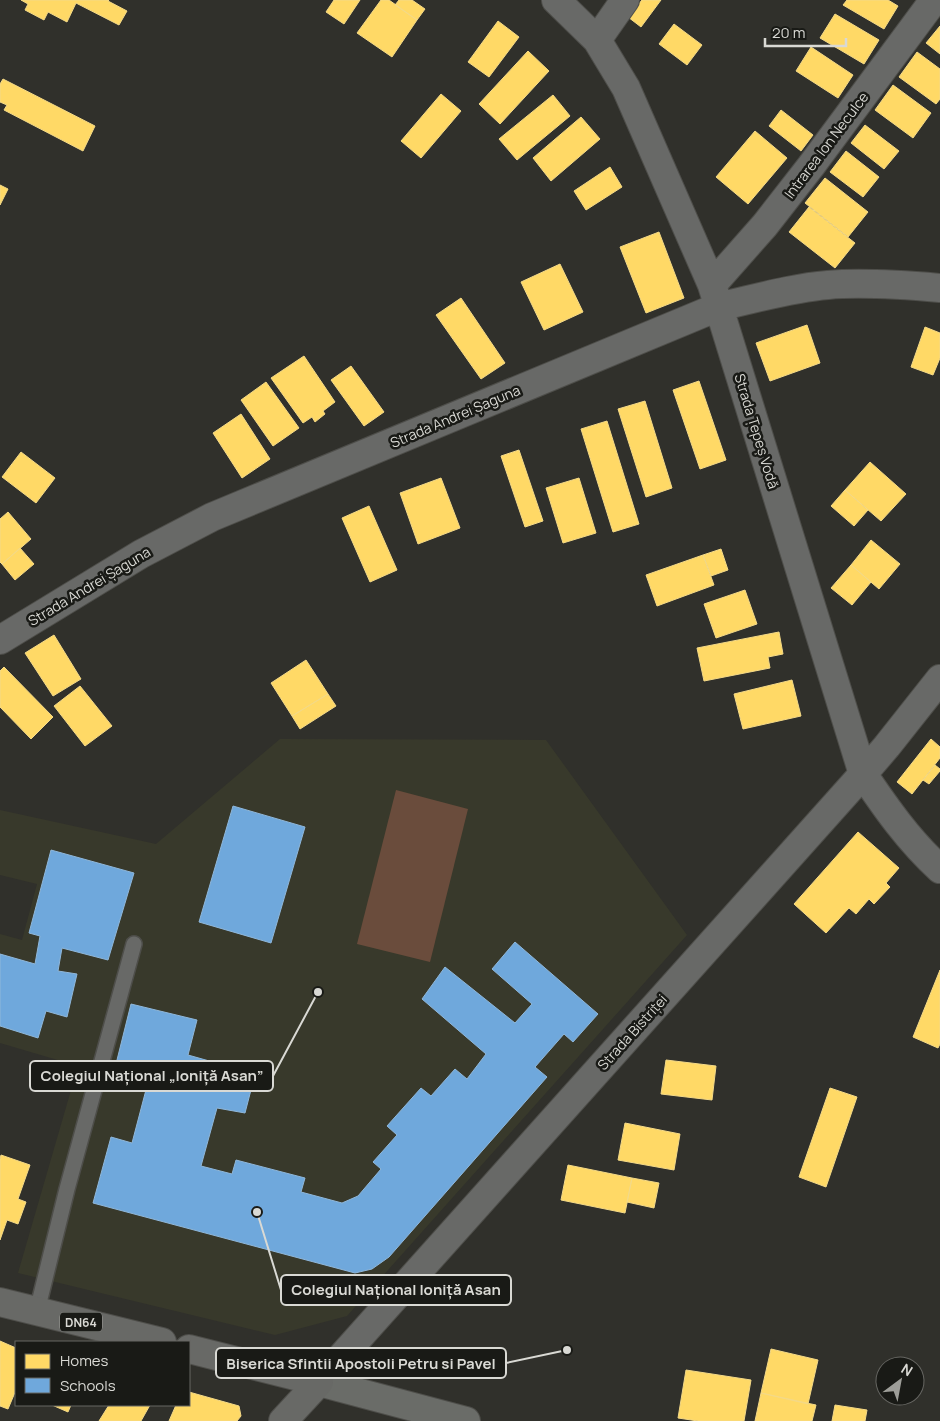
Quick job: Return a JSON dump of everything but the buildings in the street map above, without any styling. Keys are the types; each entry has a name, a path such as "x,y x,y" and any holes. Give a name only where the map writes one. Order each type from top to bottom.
{"main road":[{"name":"DN64","path":"0,1302 158,1341"},
{"path":"190,1349 319,1382 283,1421"}],"street":[{"name":"Strada Țepeș Vodă","path":"556,0 597,40 626,88 715,296 863,774 893,819 921,852 940,869"},
{"path":"597,40 625,0"},
{"name":"Intrarea Ion Neculce","path":"715,296 765,225 934,0"},
{"name":"Strada Andrei Șaguna","path":"0,640 142,554 212,517 715,296 786,292 828,285 908,285 940,288"},
{"name":"Strada Bistriței","path":"319,1382 863,774 940,679"},
{"path":"319,1382 466,1421"}],"lane":[{"path":"37,1311 67,1189 134,944"}],"shaded area":[{"path":"280,739 546,740 687,935 347,1316 275,1335 18,1273 78,1066 0,1043 0,934 22,940 37,884 0,875 0,810 156,844"},
{"path":"396,790 468,809 430,962 357,944"}],"place":[{"name":"Colegiul Național „Ioniță Asan”","path":"318,992"},
{"name":"Colegiul Național Ioniță Asan","path":"257,1212"},
{"name":"Biserica Sfintii Apostoli Petru si Pavel","path":"567,1350"}]}
